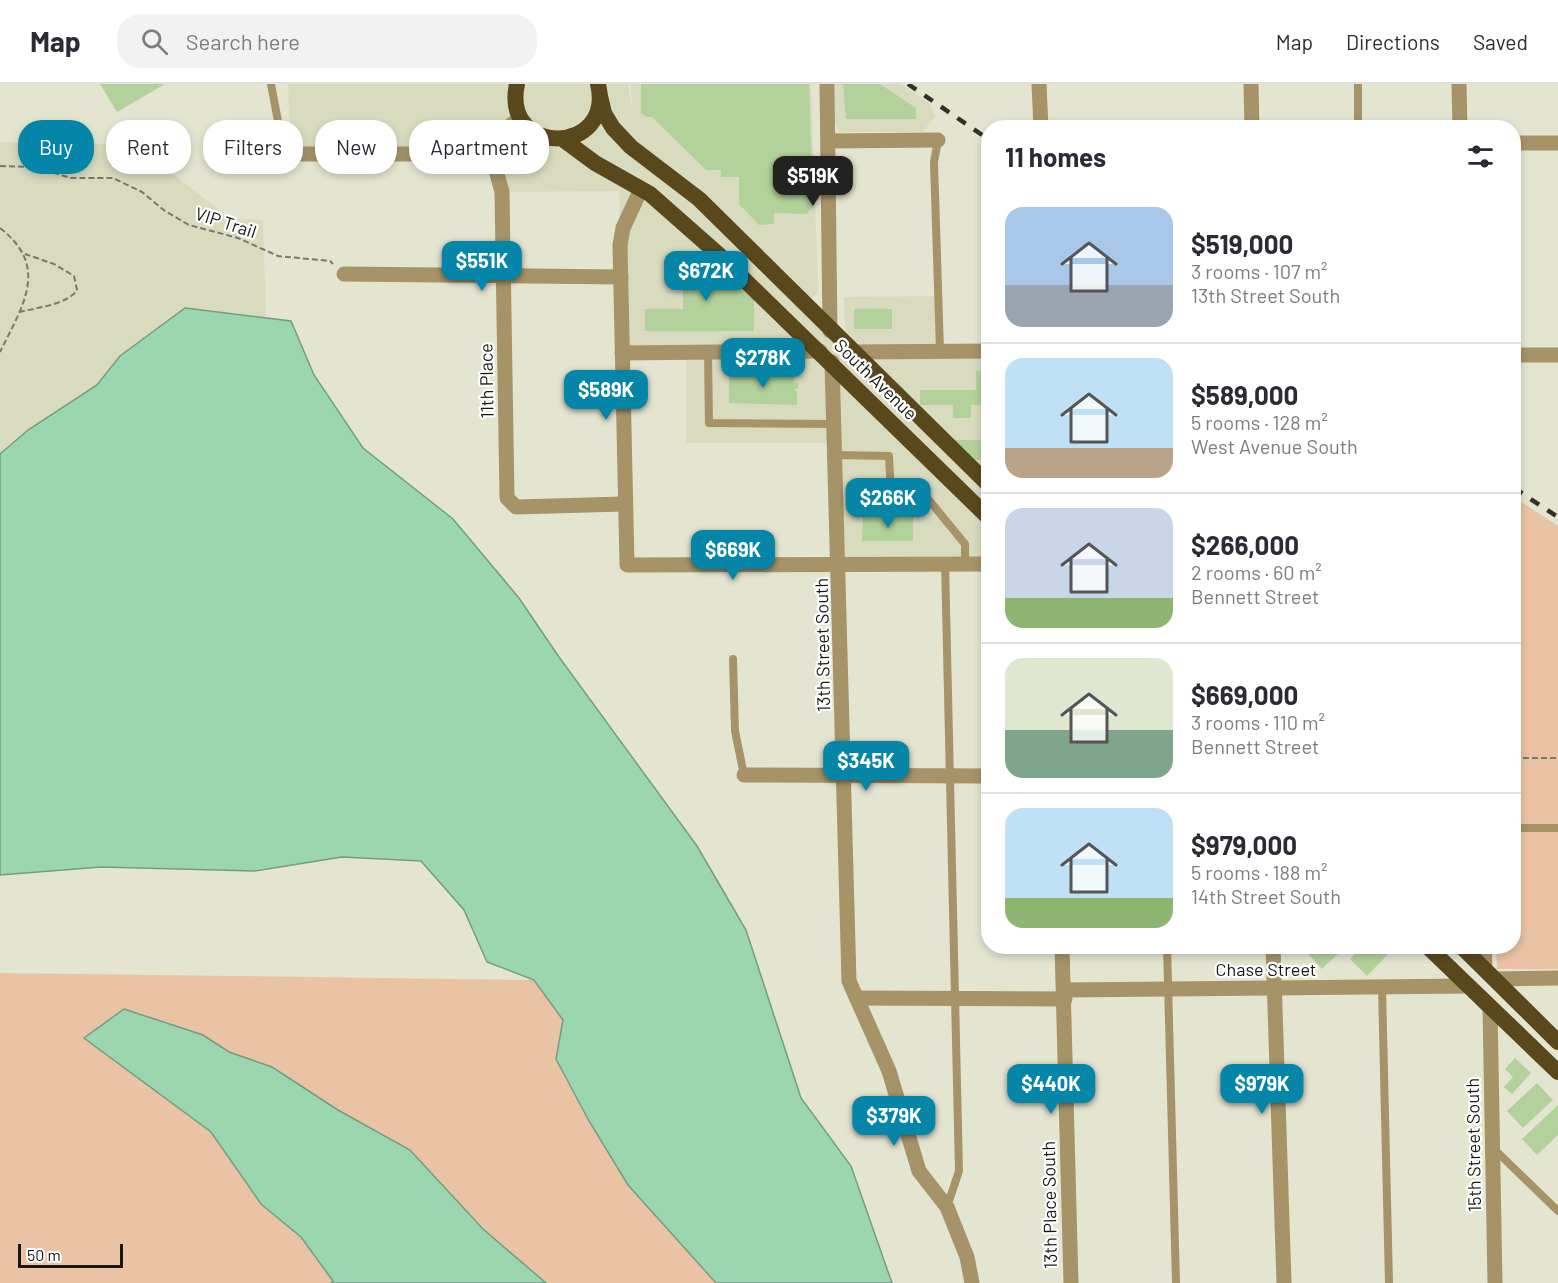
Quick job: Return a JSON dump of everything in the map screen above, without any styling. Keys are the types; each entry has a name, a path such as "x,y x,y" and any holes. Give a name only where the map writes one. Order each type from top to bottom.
{"highway":[{"path":"517,84 515,96 520,117"},
{"name":"South Avenue","path":"520,117 534,133 544,138 564,140 576,135 592,121 599,90"},
{"name":"South Avenue","path":"599,90 608,121 631,147 699,199 981,477"},
{"name":"South Avenue","path":"564,140 595,163 641,189 718,254 981,510"},
{"path":"1435,954 1558,1071"},
{"path":"1469,954 1558,1042"}],"street":[{"path":"827,84 830,330"},
{"path":"1040,84 1041,120"},
{"path":"1251,84 1252,120"},
{"path":"1459,84 1460,120"},
{"path":"517,120 520,117"},
{"path":"829,141 938,140"},
{"path":"1521,143 1558,143"},
{"path":"303,154 409,154"},
{"name":"11th Place","path":"496,174 501,192 504,275 507,498 516,507 624,504"},
{"path":"641,189 623,228 620,244 627,565 981,564"},
{"path":"344,274 621,277"},
{"path":"856,352 981,351"},
{"path":"622,353 708,352 826,357"},
{"path":"1521,355 1558,355"},
{"name":"13th Street South","path":"826,357 834,424 849,981 889,1071 919,1172 947,1206 967,1257 972,1283"},
{"path":"744,775 981,776"},
{"name":"13th Place South","path":"1062,954 1071,1283"},
{"path":"1273,954 1284,1283"},
{"path":"1486,954 1490,974 1558,978"},
{"name":"Chase Street","path":"857,998 957,998 1168,988 1468,986"},
{"name":"15th Street South","path":"1490,1007 1495,1283"}],"lane":[{"path":"271,84 278,120"},
{"path":"1358,84 1358,120"},
{"path":"938,140 934,162 940,351"},
{"path":"708,352 709,423 834,424"},
{"path":"835,456 889,456 891,494"},
{"path":"862,494 924,494 964,544 965,563"},
{"path":"945,563 957,998 959,1171 947,1206"},
{"path":"733,659 735,731 744,775"},
{"path":"1521,828 1558,828"},
{"path":"1167,954 1176,1283"},
{"path":"1382,988 1389,1283"},
{"path":"1492,1148 1558,1211"}],"path":[{"name":"VIP Trail","path":"0,166 34,166 71,178 105,177 122,181 189,225 238,238 278,256 330,261 344,274"},
{"path":"0,228 25,254 54,264 74,276 77,290 74,294 57,302 19,312"},
{"path":"0,352 19,312 28,283 25,254"},
{"path":"1521,758 1558,758"}],"shaded area":[{"path":"288,84 628,84 632,108 631,84 811,84 818,293 810,300 845,333 844,297 938,296 940,351 981,351 981,563 839,563 835,443 686,443 686,353 622,353 619,191 502,192 497,174 549,174 549,120 409,120 409,150 397,151 397,120 315,120 315,156 303,157 303,120 290,120"},
{"path":"835,84 901,84 929,103 935,116 923,132 839,132 835,123"},
{"path":"0,142 18,142 18,174 94,174 94,144 106,144 106,174 173,174 231,219 263,220 266,318 229,312 120,356 97,385 28,430 0,454"},
{"path":"185,308 291,321 314,375 363,448 453,519 519,598 559,657 697,846 746,930 801,1098 851,1166 892,1283 716,1283 628,1185 589,1121 556,1059 563,1020 534,980 487,962 464,910 421,861 342,857 255,871 101,867 0,875 0,454 28,430 97,385 120,356"},
{"path":"1521,502 1558,526 1558,969 1497,969 1496,954 1521,954"},
{"path":"0,973 534,980 563,1020 556,1059 589,1122 628,1185 716,1283 546,1283 338,1110 272,1067 229,1052 203,1035 124,1009 84,1038 211,1132 261,1204 301,1237 333,1281 331,1283 0,1283"},
{"path":"124,1009 203,1035 229,1052 272,1067 338,1110 410,1150 483,1229 546,1283 331,1283 333,1281 301,1237 261,1204 211,1132 84,1038"}],"building":[{"path":"100,84 165,84 117,112"},
{"path":"641,84 809,84 813,207 806,214 774,213 774,224 759,225 739,204 739,177 721,177 721,170 706,170 652,117 646,117 641,113"},
{"path":"843,84 880,84 916,108 916,119 846,119"},
{"path":"683,254 706,254 754,300 754,331 645,331 645,309 683,309"},
{"path":"854,309 892,309 892,329 854,329"},
{"path":"976,371 981,371 981,405 971,405 971,418 953,418 953,405 920,405 920,390 976,390"},
{"path":"729,373 794,373 794,383 798,383 798,389 794,389 797,392 797,405 729,403"},
{"path":"954,440 981,440 981,460 974,460"},
{"path":"863,516 913,517 913,541 862,541"},
{"path":"1308,954 1338,954 1322,969"},
{"path":"1355,954 1388,954 1367,976 1350,959"},
{"path":"1515,1058 1531,1073 1512,1094 1504,1087 1513,1077 1505,1069"},
{"path":"1537,1083 1553,1100 1523,1128 1507,1111"},
{"path":"1558,1105 1558,1135 1537,1155 1522,1139"}],"railway":[{"path":"908,84 981,134"},
{"path":"1521,493 1558,517"}]}
